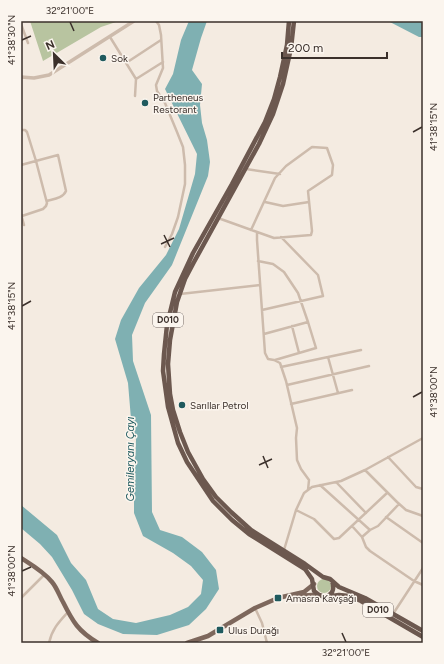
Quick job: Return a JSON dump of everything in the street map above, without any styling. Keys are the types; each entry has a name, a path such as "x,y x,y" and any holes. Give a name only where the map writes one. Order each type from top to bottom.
{"highway":[{"name":"D010","path":"289,21 287,45 280,77 274,99 265,122 193,253 175,292 167,325 163,371 168,407 178,443 187,462 199,481 214,501 232,520 249,534 305,569 314,584"},
{"name":"D010","path":"294,21 291,48 283,84 273,114 259,144 185,279 173,321 168,364 170,394 173,410 180,432 193,463 203,479 231,512 251,530 306,564 323,577"},
{"path":"323,577 332,581 334,588 328,596 322,597 314,591 314,584 317,579 323,577"},
{"name":"D010","path":"332,581 339,587 365,598 423,631"},
{"name":"D010","path":"328,596 348,596 361,601 423,637"}],"main road":[{"path":"21,558 45,574 53,584 77,627 98,643"},
{"path":"187,643 208,636 263,604 278,598 300,593 309,589 314,584"},
{"path":"263,604 288,598 319,596"}],"street":[{"path":"21,77 34,78 49,74 134,21"},
{"path":"156,21 159,25 163,62 163,68 156,85 157,91 165,103 178,132 183,147 185,165 185,184 178,217 172,234 164,246"},
{"path":"21,24 28,43"},
{"path":"110,37 136,79 135,96"},
{"path":"126,63 161,40"},
{"path":"136,79 163,62"},
{"path":"21,130 25,130 26,132 47,201 46,206 43,209 21,215 24,224"},
{"path":"218,218 251,230 274,238 311,235 312,231 308,191 332,175 333,165 327,148 312,147 286,166 275,178 251,230"},
{"path":"21,165 58,155 66,191 62,196 47,201"},
{"path":"245,169 280,174"},
{"path":"265,202 283,206 309,202"},
{"path":"257,232 265,353 268,359 280,363 282,367 297,428 297,460 301,469 309,480 308,490"},
{"path":"262,310 323,296 318,275 281,237"},
{"path":"258,261 273,264 284,272 298,293 316,348 274,360"},
{"path":"180,294 260,285"},
{"path":"264,334 308,322"},
{"path":"292,326 299,353"},
{"path":"282,367 361,350"},
{"path":"328,357 338,393"},
{"path":"287,385 369,366"},
{"path":"291,404 352,390"},
{"path":"284,551 296,510 304,493 312,487 341,481 365,470 423,438"},
{"path":"388,457 416,487 423,489"},
{"path":"365,470 406,510 423,516"},
{"path":"336,482 366,513"},
{"path":"320,485 370,530"},
{"path":"296,510 314,519 334,539 339,538 387,493"},
{"path":"362,537 370,530 378,526 399,504"},
{"path":"386,517 423,543"},
{"path":"352,526 362,537 366,547 370,551 414,581 423,585"},
{"path":"393,614 423,568"},
{"path":"21,598 45,574"},
{"path":"255,608 262,623 267,643"},
{"path":"49,643 50,637 57,624 68,612"}],"green space":[{"path":"30,21 119,21 101,27 43,61"},
{"path":"321,579 327,579 331,583 331,589 327,593 321,593 317,589 317,583"}],"water":[{"path":"189,21 207,21 192,70 202,84 200,105 210,162 208,176 172,265 145,303 132,335 133,361 151,415 152,512 160,530 182,537 202,552 216,570 219,589 206,609 189,625 157,635 123,634 98,624 84,614 72,590 52,557 40,544 21,528 21,505 57,535 71,563 86,580 98,609 113,619 136,623 170,615 188,607 201,594 203,580 191,566 173,553 143,536 134,513 136,440 131,419 128,383 115,339 121,320 139,288 166,255 179,229 195,174 197,154 165,89 173,74 181,40"},
{"path":"388,21 423,21 423,37 419,37"}],"place":[{"name":"Sok","path":"103,58"},
{"name":"Partheneus Restorant","path":"145,103"},
{"name":"Sarıllar Petrol","path":"182,405"},
{"name":"Amasra Kavşağı","path":"278,598"},
{"name":"Ulus Durağı","path":"220,630"}],"water label":[{"name":"Gemileryanı Çayı","path":"130,459"}]}
